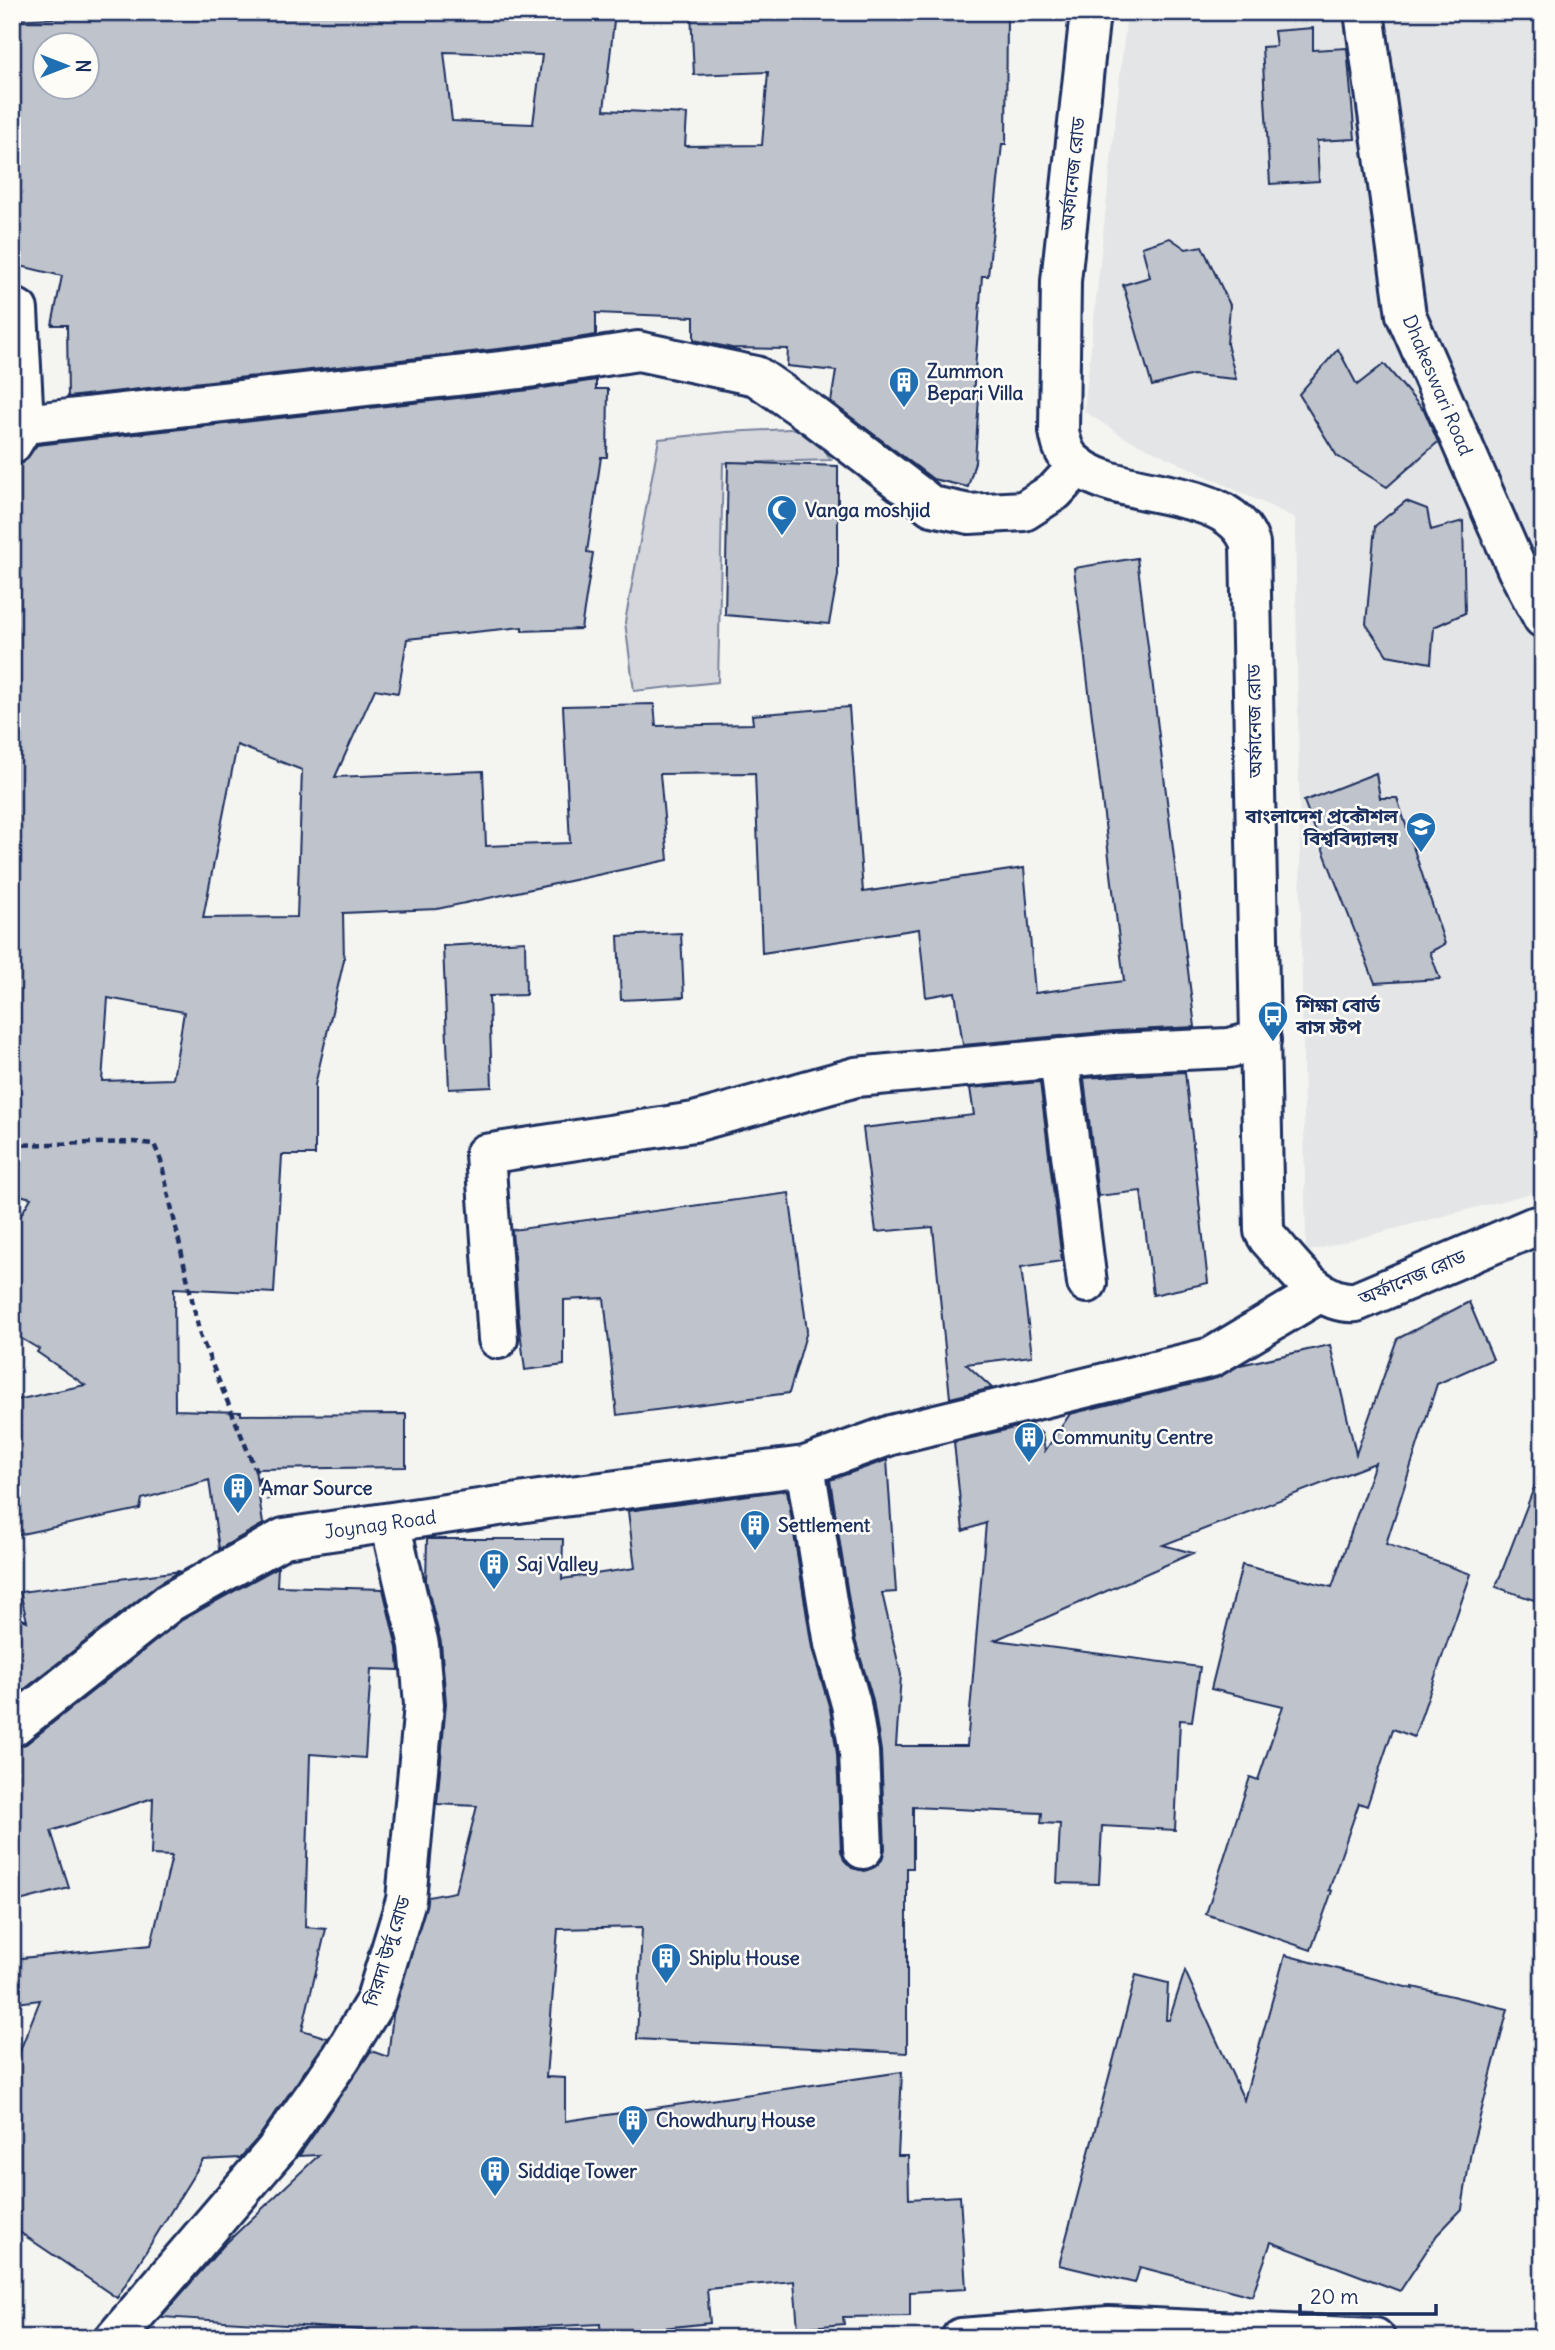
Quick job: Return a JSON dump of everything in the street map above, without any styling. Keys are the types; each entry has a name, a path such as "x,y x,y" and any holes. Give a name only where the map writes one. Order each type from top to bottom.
{"street":[{"name":"অর্ফানেজ রোড","path":"1090,12 1061,281 1059,431 1062,447 1078,466 1109,480 1221,512 1236,522 1248,537 1251,572 1264,1231 1319,1293 1337,1301 1356,1302 1543,1225"},
{"name":"Dhakeswari Road","path":"1364,12 1406,315 1517,569 1543,618"},
{"path":"12,307 18,310 18,434 528,368 638,351 755,376 814,416 932,506 970,514 1024,511 1055,491 1078,466"},
{"path":"498,1339 485,1154 694,1122 856,1077 1059,1058 1229,1048 1261,1040"},
{"path":"1059,1058 1087,1283"},
{"name":"Joynag Road","path":"12,1727 170,1602 284,1538 538,1500 805,1466 891,1435 1212,1357 1319,1293"},
{"path":"805,1466 834,1644 851,1704 859,1752 863,1849"},
{"name":"গিরদা উর্দু রোড","path":"115,2338 275,2151 341,2058 375,2002 405,1900 424,1705 419,1645 390,1523"},
{"path":"961,2338 1109,2326 1376,2338"}],"path":[{"path":"12,1145 134,1142 154,1144 161,1161 200,1335 284,1538"}],"shaded area":[{"name":"বাংলাদেশ প্রকৌশল বিশ্ববিদ্যালয়","path":"1127,12 1543,12 1543,1190 1306,1252 1295,518 1124,437 1084,411"},
{"path":"811,428 831,460 723,463 718,682 634,691 625,622 659,439 726,432"}],"building":[{"path":"74,12 615,12 604,110 687,114 685,146 762,145 768,72 694,75 691,12 1007,12 1006,144 1002,144 988,276 982,276 973,396 979,396 975,462 968,487 933,479 831,402 836,371 787,366 788,349 732,348 694,340 694,317 596,313 596,335 525,346 68,397 67,325 52,325 62,276 12,264 12,20 74,17","holes":["444,52 542,55 533,124 452,121"]},
{"path":"1313,28 1313,50 1347,48 1355,139 1317,141 1319,181 1270,184 1262,47 1276,46 1274,31"},
{"path":"1170,238 1186,249 1202,246 1230,305 1227,344 1236,379 1193,375 1152,386 1123,285 1150,277 1142,247"},
{"path":"1338,349 1357,385 1384,364 1425,412 1438,442 1387,487 1337,456 1299,394"},
{"path":"596,380 596,389 608,389 607,457 601,457 587,552 593,553 581,629 522,631 522,627 407,639 398,693 375,689 335,777 483,771 486,846 570,843 563,706 654,704 656,726 753,724 752,715 849,707 863,892 1024,868 1035,993 1124,981 1074,568 1137,558 1195,1027 1114,1031 963,1045 955,992 926,997 919,929 762,953 755,773 660,774 668,860 437,909 343,913 344,960 315,1085 315,1155 282,1155 274,1293 174,1288 175,1410 241,1412 241,1415 406,1414 406,1467 255,1469 263,1524 219,1549 209,1480 142,1499 140,1509 12,1536 12,1401 85,1385 37,1352 39,1349 12,1333 12,1230 31,1198 12,1193 12,466 23,463 37,445 530,390","holes":["237,745 302,770 297,917 203,918","108,998 184,1012 173,1079 102,1081"]},
{"name":"Vanga moshjid","path":"728,462 838,466 838,575 829,624 725,615"},
{"path":"1406,501 1427,509 1431,530 1463,521 1465,613 1434,627 1431,663 1387,655 1366,624 1375,526"},
{"path":"1376,773 1380,798 1397,798 1445,944 1430,952 1440,979 1375,983 1304,801"},
{"path":"681,933 684,997 621,1000 618,936"},
{"path":"525,941 526,995 489,996 492,1087 449,1089 443,946"},
{"path":"1185,1072 1208,1283 1153,1295 1141,1191 1098,1196 1084,1078"},
{"path":"1040,1082 1062,1261 1021,1267 1032,1356 966,1364 992,1388 950,1398 933,1227 876,1232 863,1128 974,1115 970,1088"},
{"path":"789,1193 807,1331 789,1393 617,1415 604,1298 564,1300 564,1365 525,1370 512,1230"},
{"path":"1469,1302 1493,1359 1437,1384 1386,1544 1471,1574 1414,1737 1393,1729 1367,1806 1359,1803 1311,1950 1206,1914 1250,1777 1258,1780 1283,1706 1211,1689 1242,1565 1332,1587 1375,1463 1163,1545 1193,1553 995,1640 1200,1667 1192,1721 1180,1720 1175,1830 1102,1826 1099,1884 1057,1883 1060,1824 1041,1823 1042,1813 913,1807 913,1868 907,1868 907,2053 637,2039 642,1927 558,1929 546,2077 565,2078 565,2121 902,2072 898,2156 908,2156 909,2199 960,2196 966,2289 910,2292 910,2316 843,2317 844,2324 798,2328 794,2281 707,2289 710,2323 644,2330 645,2338 601,2338 600,2324 412,2333 161,2317 223,2246 319,2155 299,2156 371,2051 388,2057 393,2015 428,1897 455,1892 477,1806 437,1804 446,1703 441,1643 426,1581 427,1539 563,1539 562,1579 635,1568 628,1511 787,1490 812,1648 830,1709 837,1754 841,1851 844,1860 852,1868 865,1871 882,1860 885,1849 881,1751 873,1700 855,1639 830,1480 887,1460 896,1592 882,1593 901,1675 896,1746 967,1746 986,1523 963,1531 954,1442 1031,1424 1042,1434 1045,1451 1070,1414 1217,1378 1240,1365 1330,1345 1356,1454 1397,1339"},
{"path":"1540,1472 1543,1473 1543,1603 1496,1587"},
{"path":"278,1567 277,1586 383,1589 397,1648 399,1670 371,1669 365,1758 310,1754 305,1927 326,1929 302,2030 328,2038 258,2138 240,2158 203,2160 117,2298 12,2227 12,2071 40,2000 17,2003 12,1959 151,1945 172,1856 151,1855 153,1798 51,1831 69,1888 12,1903 12,1748 26,1744 182,1620"},
{"path":"180,1571 157,1585 12,1699 12,1615 27,1621 20,1592"},
{"path":"1285,1955 1413,1989 1508,2009 1471,2151 1462,2209 1437,2235 1400,2291 1271,2242 1252,2296 1140,2267 1135,2283 1059,2265 1136,1975 1168,1983 1166,2020 1169,2020 1185,1971 1244,2100"}],"place":[{"name":"Zummon Bepari Villa","path":"904,409"},
{"name":"Vanga moshjid","path":"782,537"},
{"name":"বাংলাদেশ প্রকৌশল বিশ্ববিদ্যালয়","path":"1421,854"},
{"name":"শিক্ষা বোর্ড বাস স্টপ","path":"1273,1043"},
{"name":"Community Centre","path":"1029,1464"},
{"name":"Amar Source","path":"238,1515"},
{"name":"Settlement","path":"755,1552"},
{"name":"Saj Valley","path":"494,1591"},
{"name":"Shiplu House","path":"666,1985"},
{"name":"Chowdhury House","path":"633,2147"},
{"name":"Siddiqe Tower","path":"495,2198"}]}
